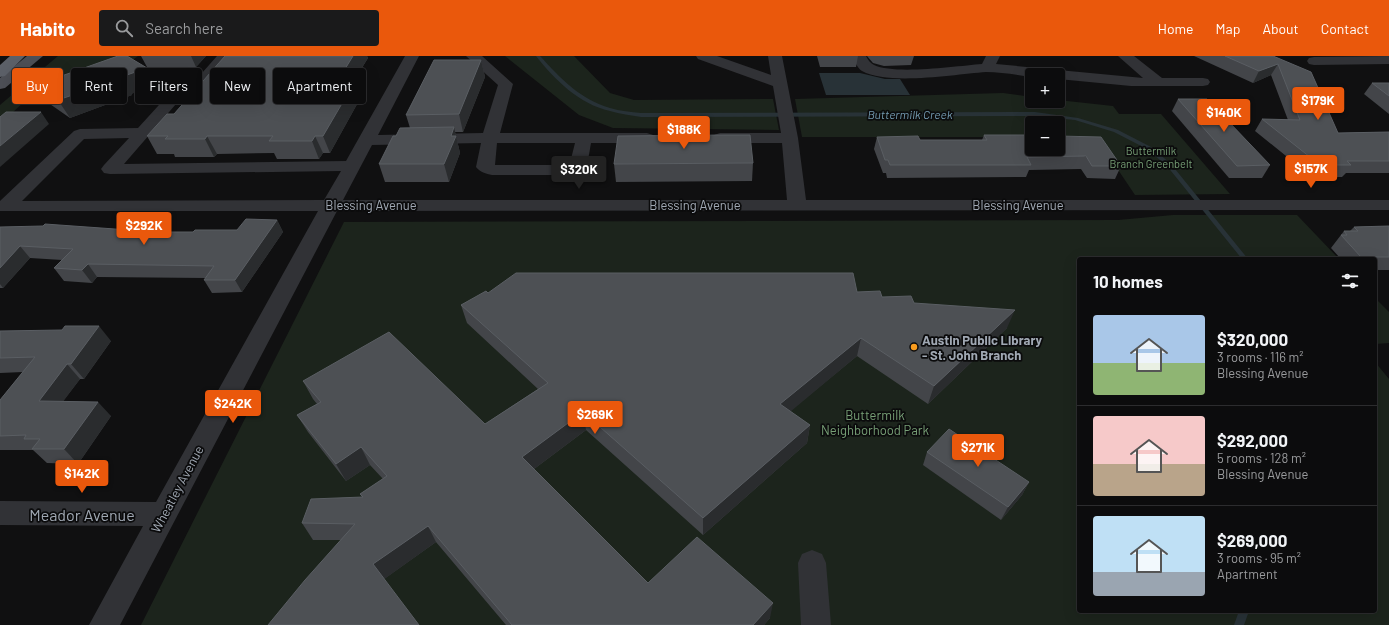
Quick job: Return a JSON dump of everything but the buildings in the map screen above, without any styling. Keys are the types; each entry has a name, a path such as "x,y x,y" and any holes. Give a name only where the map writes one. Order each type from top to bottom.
{"highway":[{"path":"0,73 18,56"}],"main road":[{"path":"0,85 36,56"}],"street":[{"path":"225,56 207,76 184,86 110,169 352,166"},
{"name":"Wheatley Avenue","path":"104,625 412,56"},
{"path":"473,56 506,84 490,138 485,167 492,170 570,170 578,165 584,138"},
{"path":"703,56 782,91"},
{"path":"775,56 790,136 797,205"},
{"path":"859,56 862,64 868,68 885,72 991,62 1131,82 1203,82"},
{"path":"1125,56 1158,82"},
{"path":"1314,61 1389,60"},
{"path":"3,206 80,134 142,133"},
{"path":"708,138 790,136"},
{"path":"366,140 661,138"},
{"name":"Blessing Avenue","path":"3,206 1389,204"},
{"name":"Meador Avenue","path":"0,513 164,514"},
{"path":"812,563 816,625"}],"green space":[{"path":"58,56 138,56 131,61 112,68 71,68 71,84 63,87 63,68 44,68"},
{"path":"505,56 574,56 610,93 634,100 773,99 779,130 613,128 579,115"},
{"name":"Buttermilk Branch Greenbelt","path":"1003,93 1025,96 1025,108 1065,108 1065,101 1113,106 1119,114 1161,114 1230,194 1135,195 1096,137 1065,137 1065,116 1025,116 1025,137 802,137 795,99"},
{"path":"12,95 12,104 22,104 0,124 0,105"},
{"name":"Buttermilk Neighborhood Park","path":"1173,215 1297,215 1337,257 1077,257 1077,613 1377,613 1377,364 1389,379 1389,625 141,625 344,222 1118,220"},
{"path":"1377,300 1389,312 1389,343 1377,344"}],"shaded area":[{"path":"819,73 860,73 885,79 900,79 910,95 826,95"}],"waterway":[{"name":"Buttermilk Creek","path":"538,56 561,81 588,101 610,110 641,115 1035,114 1076,119 1116,131 1149,148 1169,165 1243,257"},
{"name":"Buttermilk Creek","path":"1239,625 1243,613"}],"place":[{"name":"Austin Public Library - St. John Branch","path":"914,347"}]}
